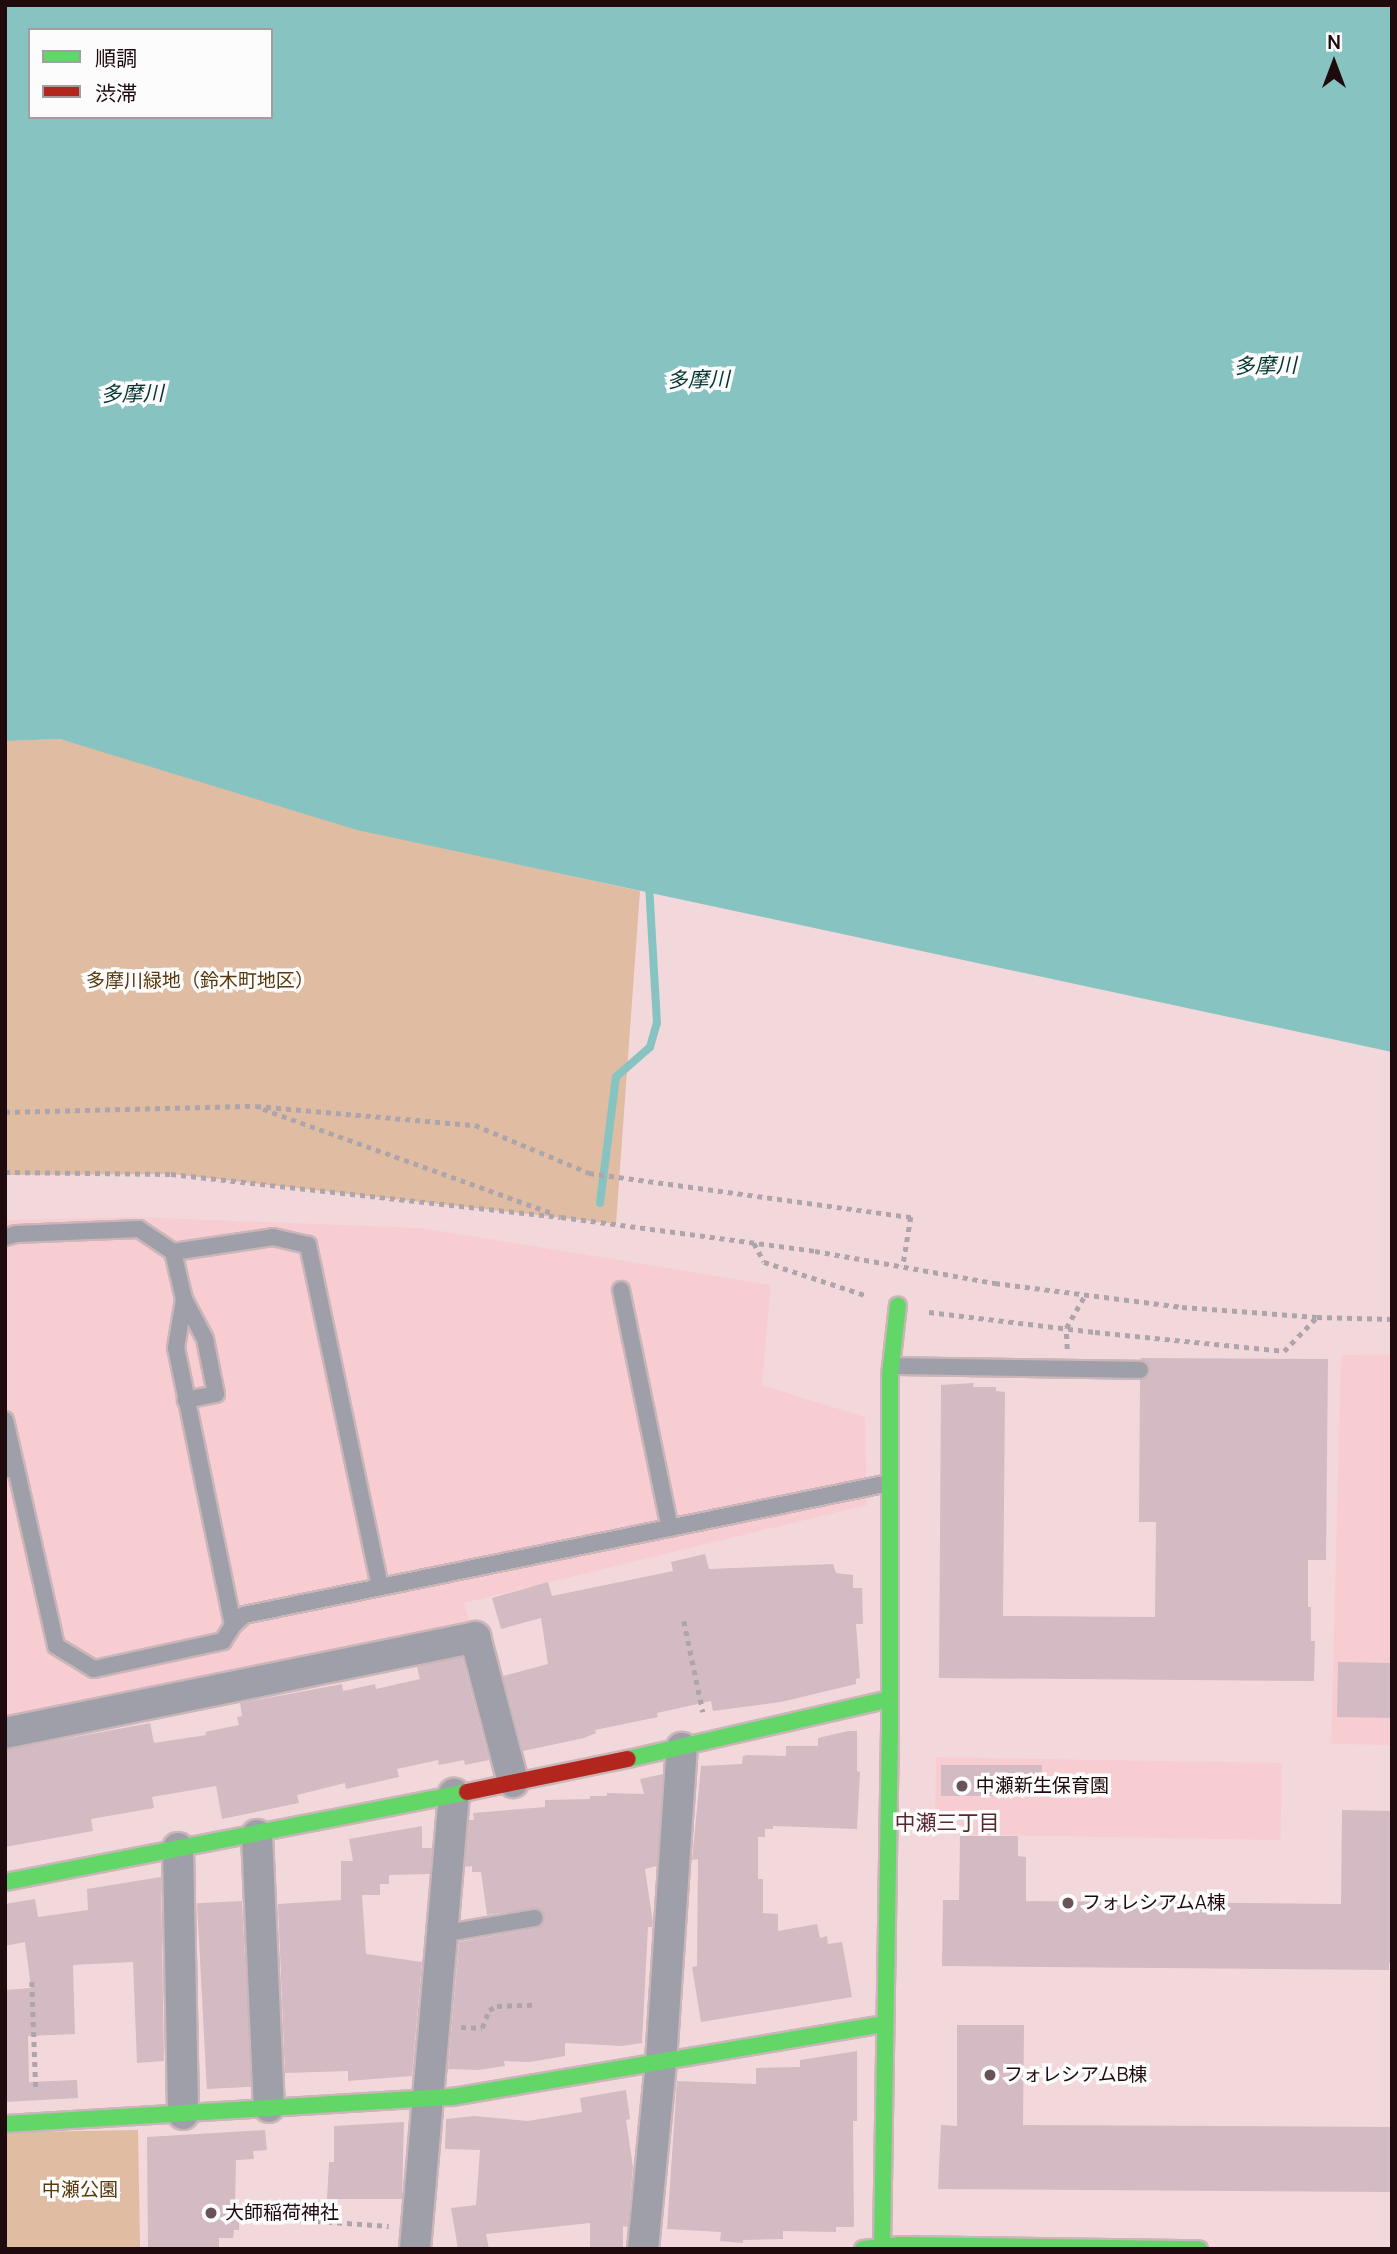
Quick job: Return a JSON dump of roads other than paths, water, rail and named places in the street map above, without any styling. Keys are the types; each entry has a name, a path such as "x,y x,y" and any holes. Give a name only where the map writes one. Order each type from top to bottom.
{"street":[{"path":"882,2247 891,1366 898,1306"},
{"path":"5,1733 475,1637 513,1782"},
{"path":"5,1882 257,1835 696,1745 889,1699"},
{"path":"643,2249 696,1745"},
{"path":"416,2238 454,1794"},
{"path":"257,1835 269,2108"},
{"path":"178,1848 183,2114"},
{"path":"5,2124 426,2099 884,2024"},
{"path":"863,2249 1199,2249"}],"lane":[{"path":"5,1237 16,1234 139,1229 173,1252 273,1237 308,1245 380,1587"},
{"path":"173,1252 184,1299 205,1339 216,1394 186,1400"},
{"path":"621,1290 670,1528"},
{"path":"184,1299 176,1348 233,1625"},
{"path":"891,1366 1140,1370"},
{"path":"5,1420 10,1469 56,1646 94,1669 223,1640 244,1615 890,1483"},
{"path":"441,1934 535,1919"}],"water":[{"name":"多摩川","path":"5,5 1392,5 1392,1052 357,830 60,739 5,741"}],"waterway":[{"path":"600,1203 616,1077 650,1047 657,1023 649,884"}],"place":[{"name":"中瀬新生保育園","path":"962,1786"},
{"name":"フォレシアムA棟","path":"1068,1903"},
{"name":"フォレシアムB棟","path":"990,2075"},
{"name":"大師稲荷神社","path":"211,2213"}],"district":[{"name":"中瀬三丁目","path":"947,1822"}],"park label":[{"name":"多摩川緑地（鈴木町地区）","path":"200,981"},
{"name":"中瀬公園","path":"80,2190"}]}
